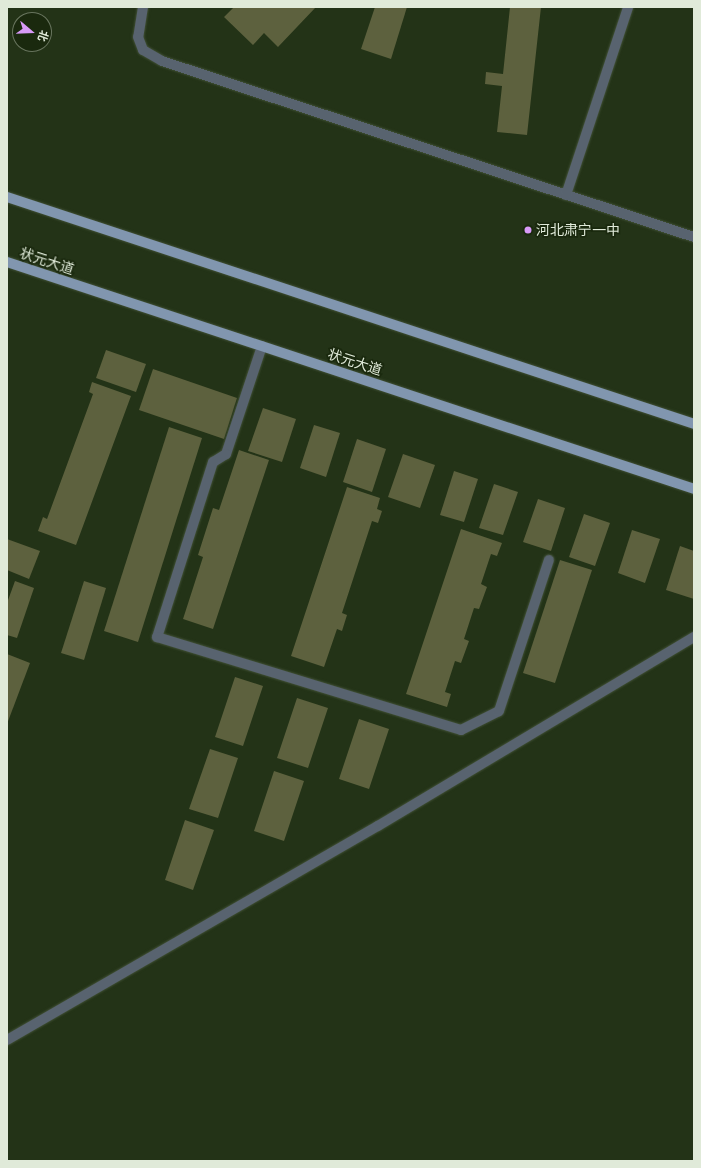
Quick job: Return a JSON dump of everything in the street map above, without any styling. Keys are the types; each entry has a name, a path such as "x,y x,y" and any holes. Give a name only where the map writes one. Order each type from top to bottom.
{"main road":[{"path":"7,197 694,424"},
{"name":"状元大道","path":"7,262 694,489"}],"street":[{"path":"143,7 138,37 143,50 162,61 694,237"},
{"path":"566,195 628,7"},
{"path":"262,346 226,454 213,462 157,637 461,730 499,711 549,560"},
{"path":"7,1040 385,822 694,637"}],"building":[{"path":"234,7 316,7 278,47 264,33 253,45 224,17"},
{"path":"375,7 407,7 391,59 361,49"},
{"path":"510,7 541,7 527,135 497,132 502,86 485,84 486,72 503,74"},
{"path":"106,350 146,364 136,392 96,378"},
{"path":"153,369 237,398 224,439 139,410"},
{"path":"92,382 131,396 76,545 38,531 43,517 47,519 93,394 89,392"},
{"path":"263,408 296,419 282,462 248,451"},
{"path":"314,425 340,433 326,477 300,468"},
{"path":"169,427 202,438 138,642 104,631"},
{"path":"357,439 386,449 372,492 343,482"},
{"path":"239,450 269,460 213,629 183,619 203,557 198,555 213,508 219,510"},
{"path":"403,454 435,465 420,508 388,497"},
{"path":"454,471 478,479 464,522 440,515"},
{"path":"494,484 518,492 503,535 479,528"},
{"path":"347,487 380,498 377,509 382,511 378,523 372,521 342,613 347,615 342,631 337,629 324,667 291,656"},
{"path":"538,499 565,508 551,551 523,542"},
{"path":"584,514 610,523 595,566 569,557"},
{"path":"461,529 502,543 497,556 491,554 481,584 487,587 479,609 474,608 464,639 469,641 461,663 455,661 445,692 451,694 447,707 406,694"},
{"path":"632,530 660,539 645,583 618,573"},
{"path":"7,539 40,551 29,579 7,570"},
{"path":"680,546 694,551 694,599 666,590"},
{"path":"560,560 592,570 555,683 523,673"},
{"path":"15,581 34,588 17,638 7,635 7,603"},
{"path":"84,581 106,588 84,660 61,653"},
{"path":"7,654 30,663 7,724"},
{"path":"235,677 263,686 243,746 215,737"},
{"path":"297,698 328,708 308,768 277,758"},
{"path":"359,719 389,729 369,789 339,779"},
{"path":"210,749 238,758 218,818 189,809"},
{"path":"274,771 304,781 284,841 254,831"},
{"path":"185,820 214,830 193,890 165,880"}],"place":[{"name":"河北肃宁一中","path":"528,230"}]}
